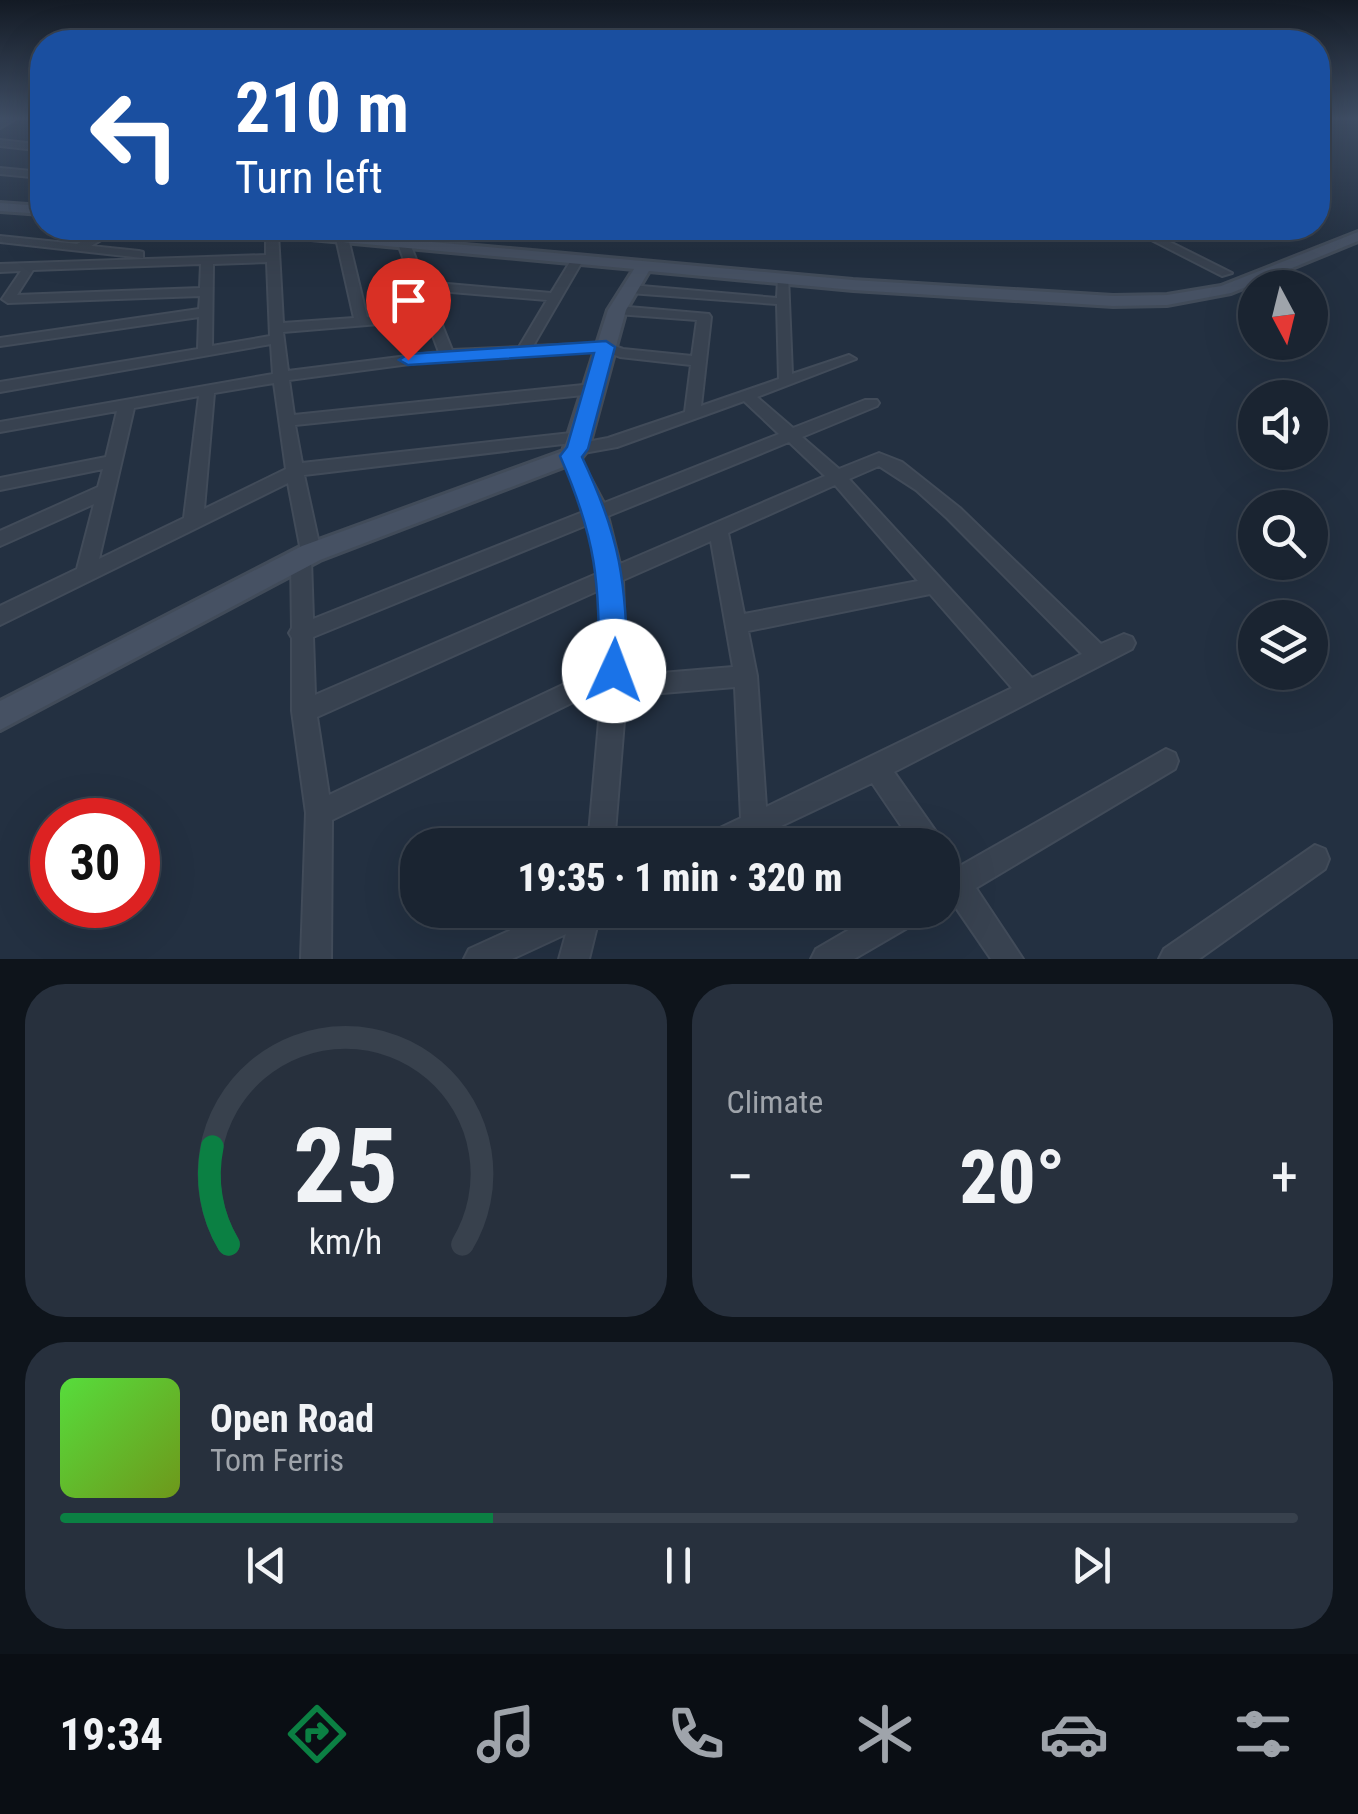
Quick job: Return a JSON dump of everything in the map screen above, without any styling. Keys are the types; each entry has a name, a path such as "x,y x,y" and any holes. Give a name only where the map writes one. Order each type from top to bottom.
{"main road":[{"path":"0,204 30,207"},
{"path":"1330,233 1358,222"},
{"path":"363,240 784,279 1151,295 1225,290 1358,236"},
{"path":"432,240 860,279 1151,295 1226,273 1311,240"},
{"path":"0,716 306,555 576,447 623,299 644,266"}],"street":[{"path":"0,171 30,174"},
{"path":"0,239 129,253 153,262"},
{"path":"48,266 93,240"},
{"path":"274,240 277,334 306,555 300,632 304,710 319,813 316,959"},
{"path":"342,240 362,323"},
{"path":"1159,240 1226,273"},
{"path":"404,244 447,355"},
{"path":"0,268 272,258"},
{"path":"205,352 207,260"},
{"path":"524,350 578,260"},
{"path":"30,266 8,299 206,292"},
{"path":"784,279 786,338 782,373 787,382"},
{"path":"420,285 553,297"},
{"path":"623,299 773,301"},
{"path":"623,299 700,315 705,320 692,415"},
{"path":"0,342 206,312"},
{"path":"0,387 205,352 277,334 432,316"},
{"path":"0,427 283,376 447,355 606,347 620,353 699,361"},
{"path":"0,616 294,472 329,462 611,443 849,359"},
{"path":"288,421 593,388"},
{"path":"194,522 207,390"},
{"path":"747,396 837,477 1030,691"},
{"path":"300,632 871,403"},
{"path":"86,574 127,404"},
{"path":"576,447 612,575 613,679 601,828"},
{"path":"0,484 114,461"},
{"path":"304,710 871,461 896,462 1098,656"},
{"path":"0,538 106,491"},
{"path":"718,529 746,676 754,825"},
{"path":"738,624 936,585"},
{"path":"748,828 877,768 1124,642"},
{"path":"319,813 613,679 746,676"},
{"path":"960,873 1166,761"},
{"path":"877,768 918,828"},
{"path":"1174,959 1314,859"},
{"path":"960,897 1008,959"},
{"path":"479,959 547,928"},
{"path":"574,959 582,928"},
{"path":"826,959 880,928"}],"route":[{"path":"408,360 606,347 577,449 570,456 582,474 597,514 612,575 614,671"}]}
